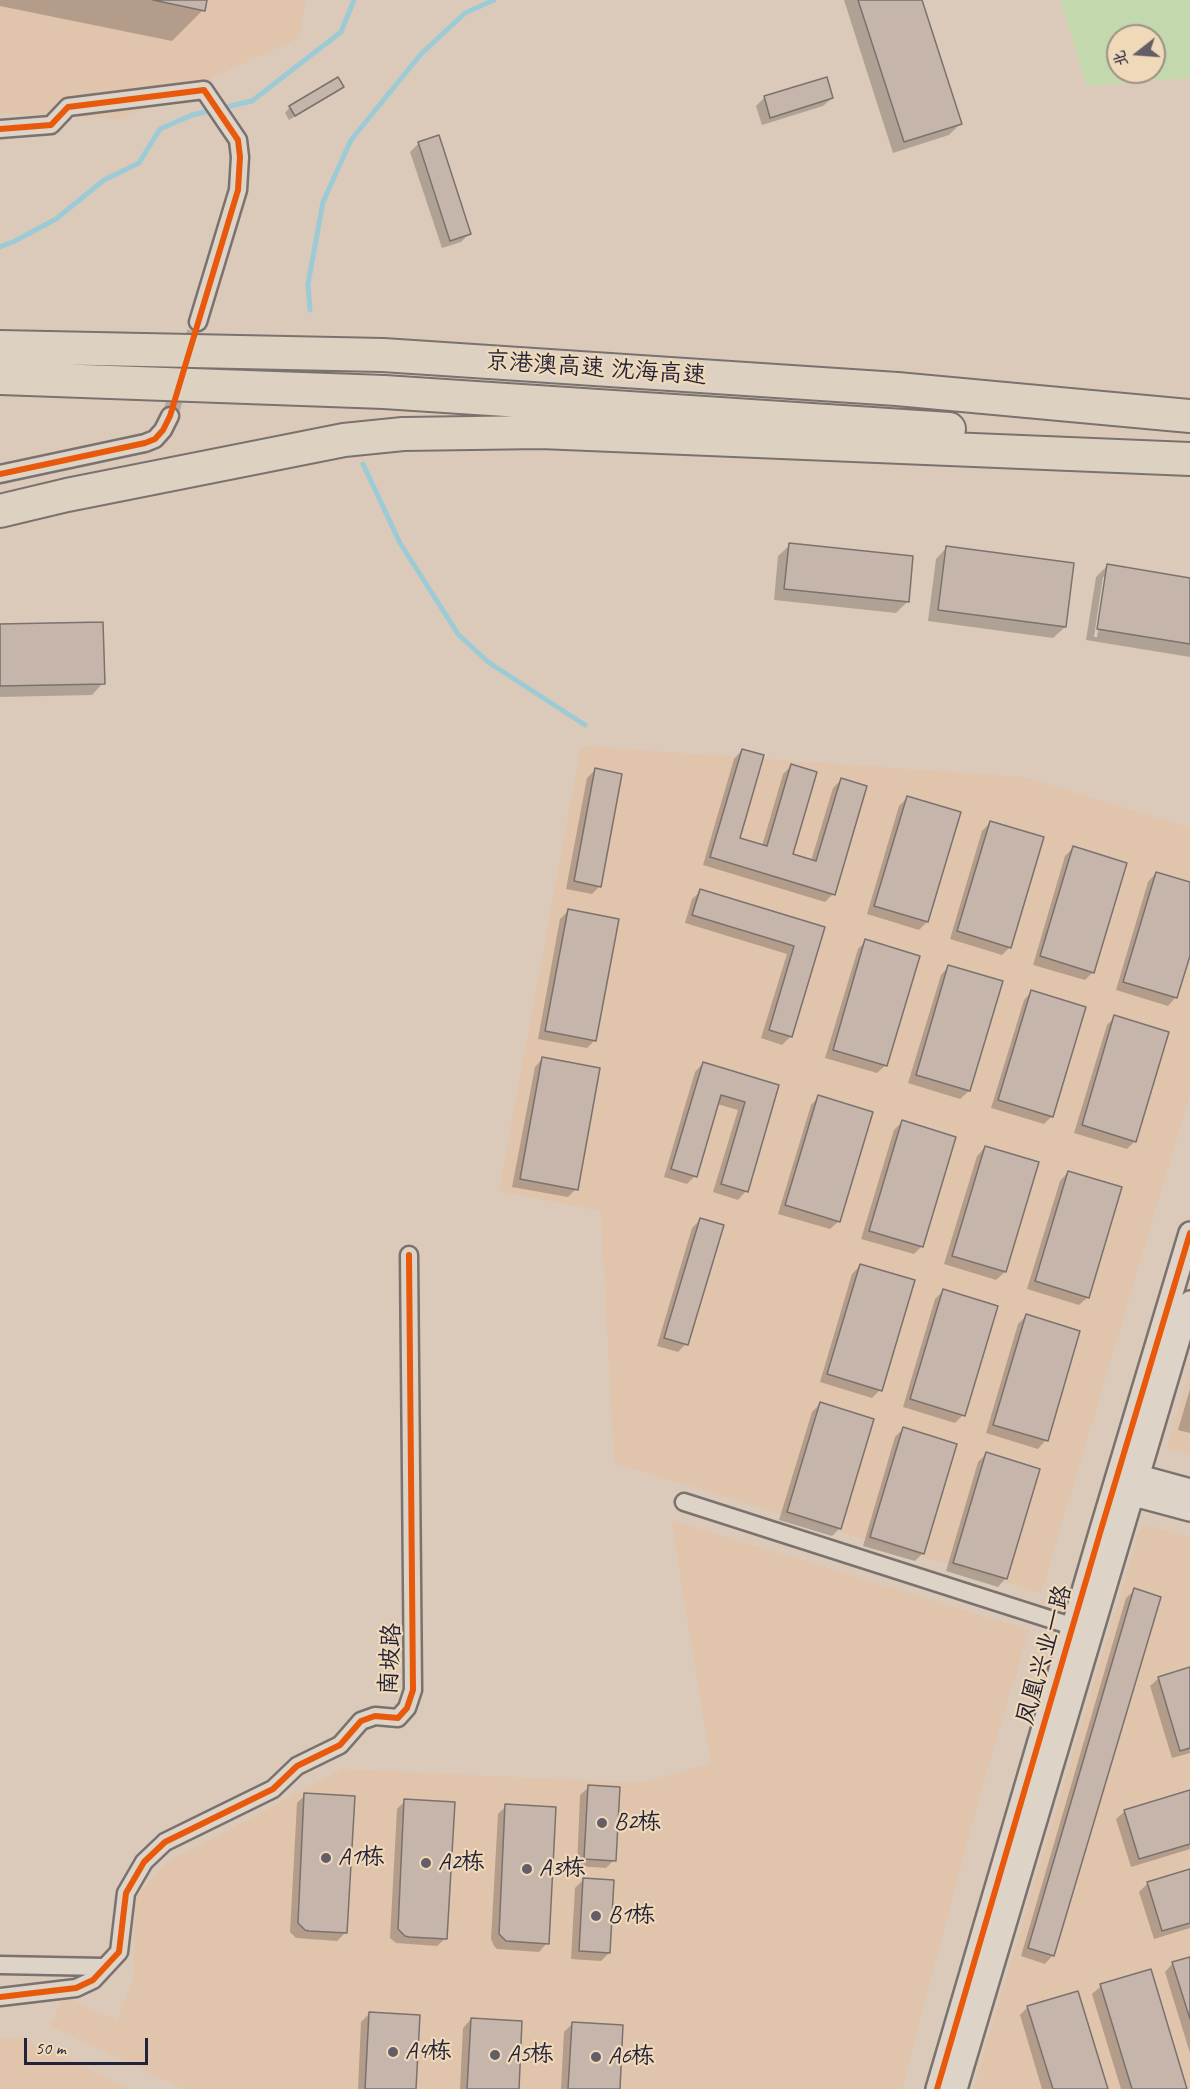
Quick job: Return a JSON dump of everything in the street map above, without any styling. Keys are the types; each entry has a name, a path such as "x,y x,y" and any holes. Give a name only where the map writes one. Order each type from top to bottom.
{"highway":[{"name":"京港澳高速 沈海高速","path":"0,346 383,355 897,389 1184,415"},
{"name":"京港澳高速 沈海高速","path":"0,378 384,392 899,424 1190,451"},
{"path":"0,512 67,495 245,459 344,441 403,434 541,432 1190,459"}],"street":[{"path":"0,129 51,125 68,107 204,90 238,140 240,157 238,190 198,322"},
{"path":"0,474 145,443 155,439 170,416"},
{"name":"凤凰兴业一路","path":"956,2089 1125,1482 1190,1233"},
{"name":"南坡路","path":"0,1997 76,1988 93,1980 118,1952 126,1893 144,1862 165,1842 273,1789 297,1766 340,1745 361,1721 375,1716 398,1718 407,1708 412,1690 409,1255"},
{"name":"凤凰兴业一路","path":"1125,1482 1190,1302"},
{"path":"1125,1482 1190,1490"},
{"path":"1125,1482 1190,1510"},
{"path":"684,1502 1082,1630"},
{"name":"凤凰兴业一路","path":"937,2089 1082,1630"},
{"path":"0,1965 103,1967"}],"shaded area":[{"path":"0,0 306,0 299,38 122,119 0,113"},
{"path":"581,746 1024,777 1190,828 1190,1095 1041,1593 614,1463 601,1211 499,1191"},
{"path":"1190,1370 1190,1454 1167,1448"},
{"path":"671,1520 1029,1630 978,1801 902,2089 184,2089 50,2026 64,1996 117,2021 133,1980 136,1897 166,1863 343,1769 641,1783 711,1763"},
{"path":"1142,1523 1190,1538 1190,2089 973,2089"},
{"path":"20,2037 131,2089 0,2089 0,2039"}],"green space":[{"path":"1060,0 1190,0 1190,78 1166,80 1166,24 1106,24 1106,84 1113,84 1087,86"}],"building":[{"path":"153,0 207,0 205,11"},
{"path":"858,0 922,0 962,124 904,142"},
{"path":"338,77 344,87 295,116 289,106"},
{"path":"827,77 833,98 770,118 764,96"},
{"path":"439,135 471,234 450,241 418,142"},
{"path":"789,543 913,556 909,602 784,589"},
{"path":"946,546 1074,563 1066,627 938,610"},
{"path":"1107,564 1190,578 1190,644 1097,629"},
{"path":"103,622 105,684 0,686 0,624"},
{"path":"742,749 764,755 740,838 767,846 791,764 817,772 793,854 816,861 841,778 867,786 835,895 710,857"},
{"path":"595,768 622,774 601,887 574,881"},
{"path":"907,796 961,812 928,922 874,906"},
{"path":"990,821 1044,837 1011,948 957,931"},
{"path":"1073,846 1127,863 1094,973 1040,956"},
{"path":"1156,872 1190,882 1190,956 1177,998 1123,982"},
{"path":"700,889 825,927 792,1037 769,1030 794,946 692,915"},
{"path":"568,909 619,919 596,1041 545,1031"},
{"path":"865,939 920,956 887,1066 833,1050"},
{"path":"948,965 1003,981 970,1091 916,1075"},
{"path":"1031,990 1086,1007 1053,1117 998,1100"},
{"path":"1114,1015 1169,1032 1136,1142 1082,1125"},
{"path":"542,1057 600,1068 578,1190 520,1179"},
{"path":"703,1062 779,1085 748,1192 721,1184 745,1102 721,1095 697,1177 671,1169"},
{"path":"818,1095 873,1112 840,1222 785,1205"},
{"path":"902,1120 956,1137 923,1247 869,1231"},
{"path":"985,1146 1039,1162 1006,1272 952,1256"},
{"path":"1068,1171 1122,1187 1089,1298 1035,1281"},
{"path":"700,1218 724,1225 688,1345 664,1338"},
{"path":"860,1264 915,1280 882,1391 827,1374"},
{"path":"943,1289 998,1306 965,1416 910,1399"},
{"path":"1026,1314 1080,1331 1048,1441 993,1425"},
{"path":"820,1402 874,1419 841,1529 787,1512"},
{"path":"903,1427 957,1444 924,1554 870,1537"},
{"path":"986,1452 1040,1469 1007,1579 953,1563"},
{"path":"1134,1588 1161,1597 1054,1956 1028,1948"},
{"path":"1190,1667 1190,1748 1180,1751 1158,1677"},
{"name":"B2栋","path":"588,1785 620,1787 616,1861 584,1859"},
{"path":"1190,1790 1190,1844 1139,1859 1124,1810"},
{"name":"A1栋","path":"304,1793 355,1796 347,1933 309,1931 298,1923"},
{"name":"A2栋","path":"404,1799 455,1802 447,1939 409,1937 398,1929"},
{"name":"A3栋","path":"505,1804 556,1807 549,1944 506,1941 499,1934"},
{"path":"1190,1869 1190,1923 1162,1931 1147,1882"},
{"name":"B1栋","path":"583,1878 614,1880 610,1953 579,1951"},
{"path":"1190,1957 1190,2019 1172,1962"},
{"path":"1151,1969 1187,2089 1132,2089 1100,1984"},
{"path":"1078,1991 1108,2089 1053,2089 1027,2006"},
{"name":"A4栋","path":"369,2012 420,2015 416,2089 365,2089"},
{"name":"A5栋","path":"471,2018 522,2021 519,2089 467,2089"},
{"name":"A6栋","path":"572,2022 623,2025 620,2089 568,2089"}],"waterway":[{"path":"0,247 56,219 104,180 139,163 160,129 192,115 252,101 341,32 354,0"},
{"path":"310,310 308,284 323,202 351,140 421,54 465,13 494,0"},
{"path":"363,464 400,543 458,634 488,662 585,725"}],"tunnel":[{"path":"170,416 198,322"}],"cycle path":[{"path":"0,129 51,125 68,107 204,90 238,140 240,157 238,190 170,416 163,430 155,439 145,443 0,474"},
{"path":"937,2089 1190,1233"},
{"path":"0,1997 76,1988 93,1980 119,1952 126,1893 144,1862 165,1842 273,1789 297,1766 340,1745 361,1721 375,1716 398,1718 407,1708 413,1690 409,1255"}],"place":[{"name":"B2栋","path":"602,1823"},
{"name":"A1栋","path":"326,1858"},
{"name":"A2栋","path":"426,1863"},
{"name":"A3栋","path":"527,1869"},
{"name":"B1栋","path":"596,1916"},
{"name":"A4栋","path":"393,2052"},
{"name":"A5栋","path":"495,2055"},
{"name":"A6栋","path":"596,2057"}]}
